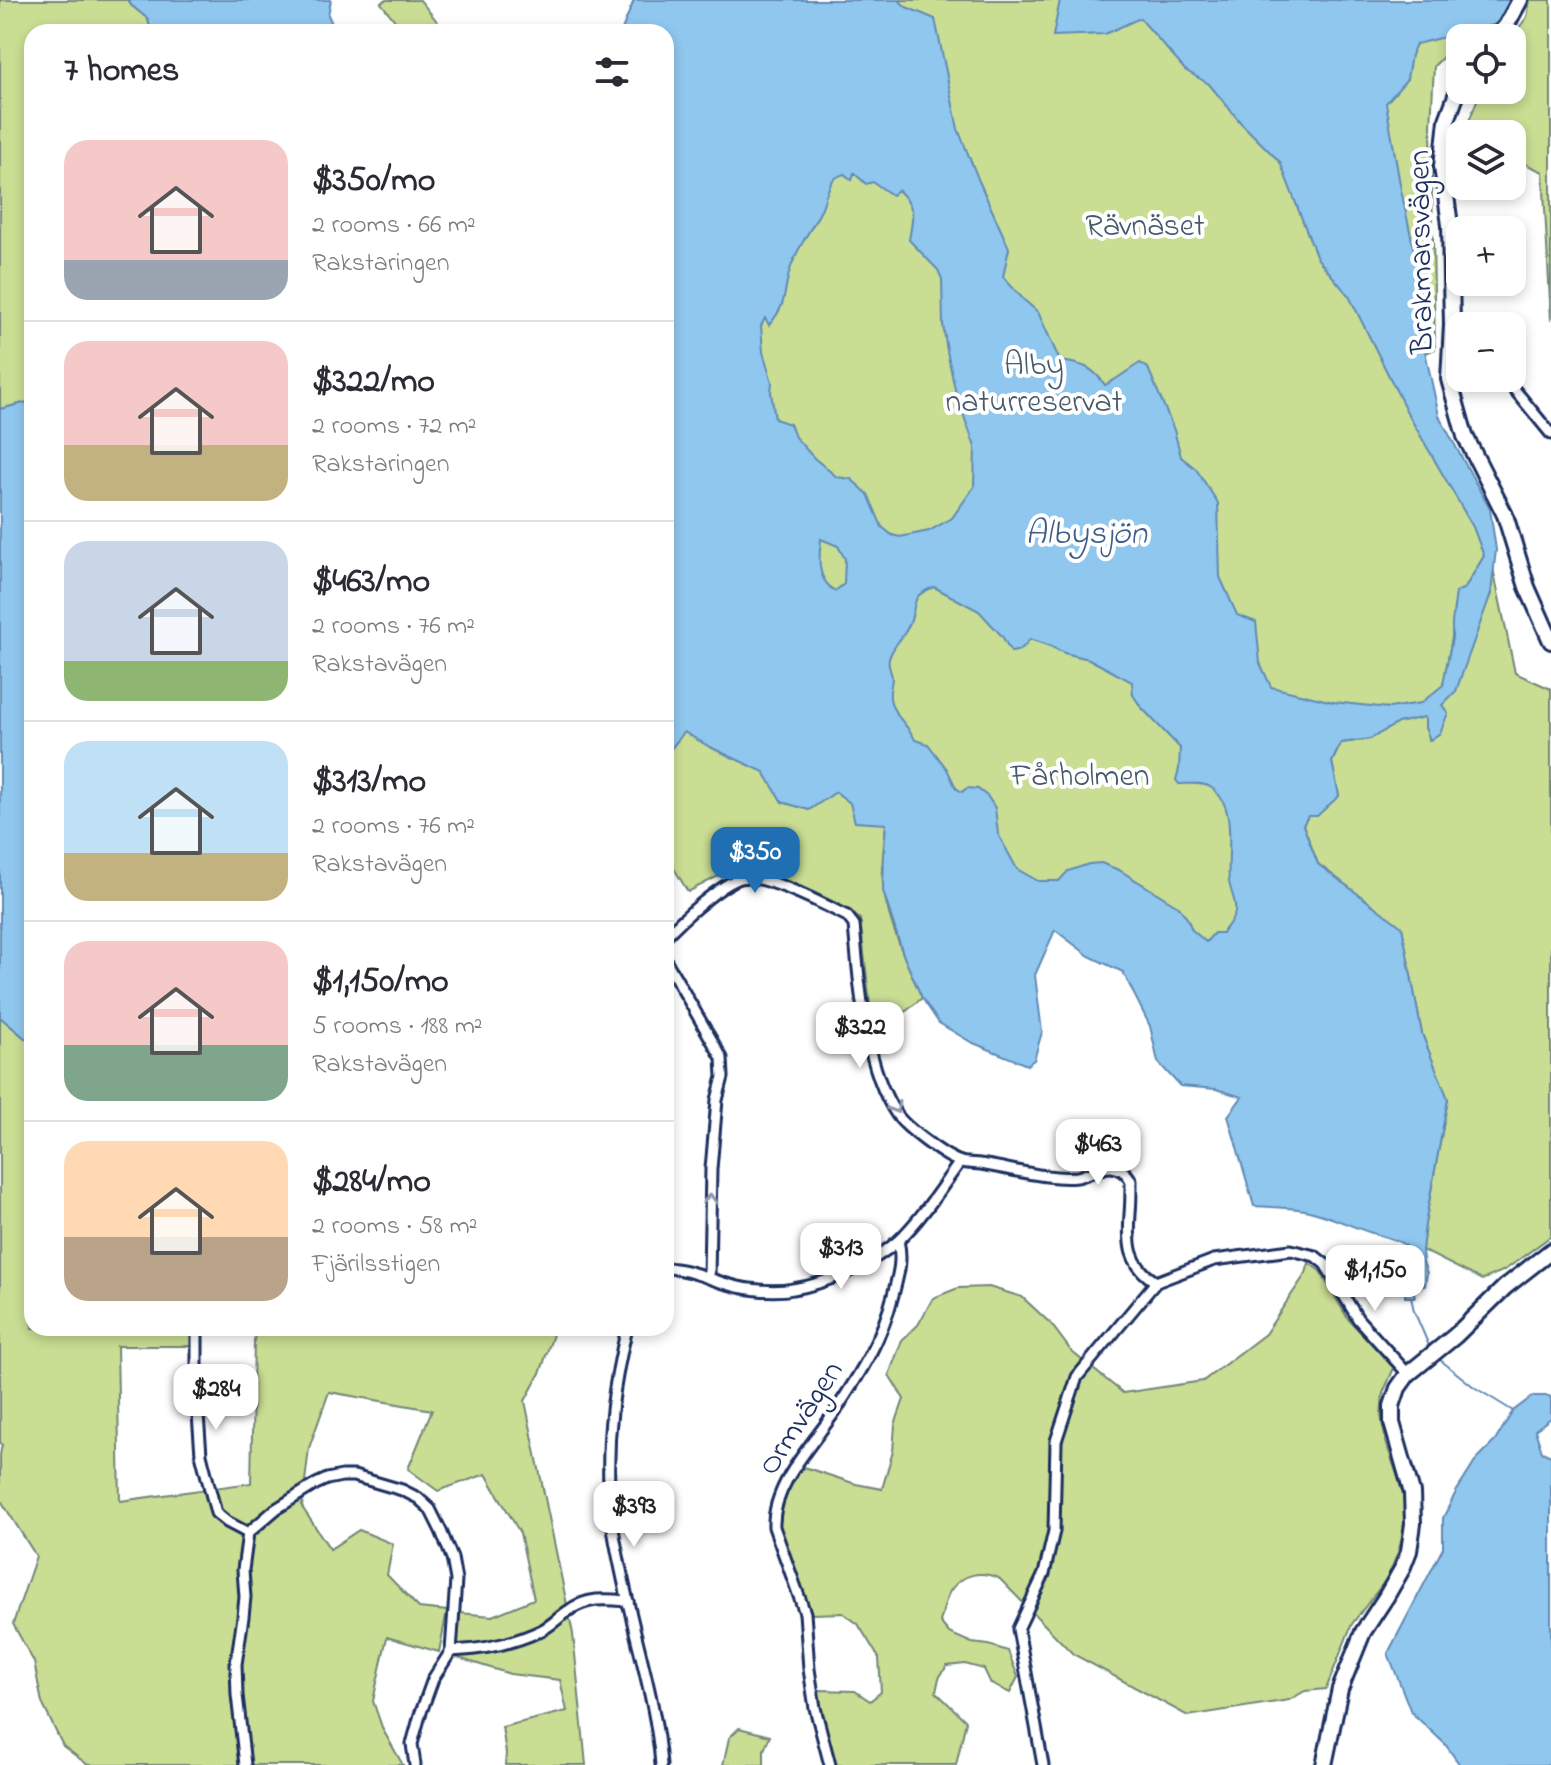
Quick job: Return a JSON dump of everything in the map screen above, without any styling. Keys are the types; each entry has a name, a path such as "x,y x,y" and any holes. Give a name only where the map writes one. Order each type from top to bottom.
{"street":[{"path":"1507,24 1520,0"},
{"name":"Brakmarsvägen","path":"1453,104 1447,120 1442,166 1450,225 1455,312"},
{"name":"Brakmarsvägen","path":"1453,392 1465,436 1505,515 1527,587 1551,641"},
{"path":"1516,392 1551,434"},
{"path":"674,927 720,889 741,878 762,879 847,916 854,925 863,1012 879,1079 898,1116 928,1143 960,1162 1077,1177 1113,1167 1122,1171 1131,1181 1130,1248 1137,1266 1156,1282"},
{"path":"674,975 722,1058 723,1077 717,1100 711,1169 709,1277"},
{"path":"674,1268 745,1289 769,1291 793,1289 842,1274 898,1241 960,1162"},
{"name":"Ormvägen","path":"830,1765 815,1708 805,1613 774,1527 774,1512 778,1497 793,1471 869,1357 882,1329 899,1275 902,1254 898,1241"},
{"path":"1043,1765 1018,1629 1044,1574 1054,1531 1056,1441 1077,1377 1156,1282 1214,1260 1291,1250 1315,1256 1325,1264 1358,1319 1408,1374"},
{"path":"1324,1765 1340,1689 1363,1632 1402,1569 1409,1551 1413,1524 1412,1493 1392,1423 1392,1406 1398,1388 1408,1374 1450,1340 1505,1287 1551,1251"},
{"path":"197,1336 201,1454 216,1513 248,1533"},
{"path":"625,1336 615,1377 609,1425 609,1489 614,1533 651,1701 661,1765"},
{"path":"245,1765 236,1664 245,1597 243,1570 248,1533 276,1509 316,1484 342,1476 354,1476 393,1487 418,1498 430,1509 452,1558 456,1580 451,1651 433,1679 420,1715 412,1744 415,1765"},
{"path":"451,1651 521,1639 546,1628 571,1608 598,1598 628,1601"}],"green space":[{"path":"0,0 128,0 148,19 149,24 24,24 24,403 0,409"},
{"path":"385,0 420,0 439,24 398,24 381,3"},
{"name":"Alby naturreservat","path":"705,0 1515,0 1500,24 1446,24 1446,54 1434,66 1431,126 1435,349 1401,363 1480,512 1475,531 1484,556 1454,606 1452,638 1429,739 1440,733 1442,705 1491,594 1493,568 1515,673 1551,689 1551,1236 1505,1270 1482,1280 1422,1250 1448,1099 1422,1034 1402,928 1318,864 1303,825 1308,816 1339,796 1332,762 1341,743 1370,739 1386,729 1291,716 1309,1038 973,867 674,546 674,427"},
{"path":"1530,0 1551,0 1551,320 1543,172 1526,164 1526,120 1469,120 1476,104 1526,104 1526,24 1522,24 1527,17"},
{"path":"684,732 765,772 782,802 809,810 835,792 886,824 882,867 884,892 905,960 922,998 874,1038 860,919 844,907 751,865 728,871 688,892 674,868 674,745"},
{"path":"0,1017 24,1037 24,1336 193,1336 193,1346 117,1346 120,1501 251,1483 255,1336 552,1336 541,1371 525,1401 573,1634 586,1765 505,1765 502,1727 567,1711 560,1680 510,1674 455,1657 460,1613 492,1616 534,1599 520,1533 486,1474 438,1491 408,1469 432,1410 329,1392 309,1448 302,1507 330,1549 359,1530 393,1544 387,1575 419,1608 447,1611 439,1652 387,1637 373,1701 383,1730 403,1765 88,1765 63,1746 42,1703 34,1662 13,1624 36,1556 0,1499"},
{"path":"1309,1263 1320,1271 1348,1319 1394,1368 1383,1393 1381,1416 1386,1442 1405,1499 1405,1526 1388,1577 1352,1624 1326,1689 1305,1691 1289,1700 1188,1716 1073,1654 1000,1579 979,1574 961,1580 950,1591 940,1622 949,1633 972,1643 1008,1651 1018,1677 1010,1693 991,1684 984,1669 965,1664 947,1666 939,1678 936,1692 966,1721 956,1765 834,1765 819,1711 819,1690 855,1691 870,1701 881,1692 879,1658 858,1624 843,1613 812,1614 776,1522 779,1500 804,1467 882,1489 893,1451 895,1425 904,1399 889,1375 902,1340 918,1325 933,1298 958,1288 989,1287 1022,1297 1051,1324 1072,1352 1123,1393 1203,1381 1265,1334 1306,1273"},
{"path":"739,1728 770,1736 764,1750 764,1765 723,1765 729,1738"}],"water":[{"path":"128,0 331,0 328,15 332,24 149,24 148,19"},
{"name":"Albysjön","path":"634,0 899,0 906,7 935,19 958,129 1009,248 1003,277 1038,312 1060,361 1086,367 1105,385 1140,363 1148,368 1174,430 1181,457 1196,469 1218,503 1220,577 1237,615 1256,622 1260,663 1271,687 1333,702 1389,708 1421,703 1443,685 1452,638 1456,592 1465,588 1484,556 1473,527 1408,414 1349,296 1317,258 1280,162 1241,123 1209,84 1185,70 1140,18 1105,34 1053,36 1060,0 1512,0 1497,24 1446,24 1446,37 1416,44 1407,79 1386,103 1421,282 1421,333 1439,416 1490,509 1496,550 1491,593 1456,691 1442,705 1448,713 1440,733 1430,740 1425,717 1398,723 1370,739 1341,743 1332,762 1339,796 1317,816 1308,816 1303,825 1318,864 1402,927 1422,1034 1448,1099 1425,1224 1422,1250 1427,1273 1425,1286 1413,1288 1415,1297 1405,1297 1406,1272 1412,1271 1413,1261 1412,1254 1402,1243 1314,1212 1254,1206 1228,1116 1242,1097 1216,1089 1180,1086 1158,1062 1150,1026 1123,972 1089,956 1055,930 1035,975 1042,1032 1034,1060 1027,1065 971,1042 939,1023 922,998 904,957 883,891 886,824 855,822 850,803 836,792 809,810 782,802 764,772 684,732 674,745 674,24 624,24","holes":["854,173 866,184 873,182 892,195 898,190 904,196 911,207 909,240 938,270 942,279 947,351 956,394 975,447 974,487 952,518 929,531 900,537 882,527 868,494 851,479 837,477 795,437 790,424 775,419 772,382 763,352 761,326 765,318 769,325 780,310 794,259 821,210 831,183 844,174 852,180","821,539 838,546 845,559 844,584 835,591 822,575","934,587 979,611 1002,636 1011,652 1022,648 1030,639 1089,659 1132,682 1133,695 1141,707 1180,748 1176,780 1179,784 1207,785 1219,795 1228,818 1229,881 1235,908 1233,918 1222,933 1214,933 1206,942 1192,930 1178,906 1119,870 1101,863 1068,871 1059,881 1038,881 1017,869 998,834 995,808 988,797 978,789 967,788 962,792 956,788 947,769 928,744 915,740 891,703 889,659 909,625 916,599"]},
{"path":"24,403 24,1037 0,1017 0,409"},
{"path":"1533,1396 1551,1398 1551,1418 1535,1430 1542,1452 1551,1456 1551,1765 1460,1765 1445,1744 1411,1712 1388,1653 1443,1548 1443,1518 1456,1492 1477,1459 1495,1441 1513,1411"}],"waterway":[{"path":"1411,1297 1430,1348"},
{"path":"1439,1359 1474,1387 1513,1411"}],"park label":[{"name":"Rävnäset","path":"1145,224"},
{"name":"Fårholmen","path":"1080,774"}]}
